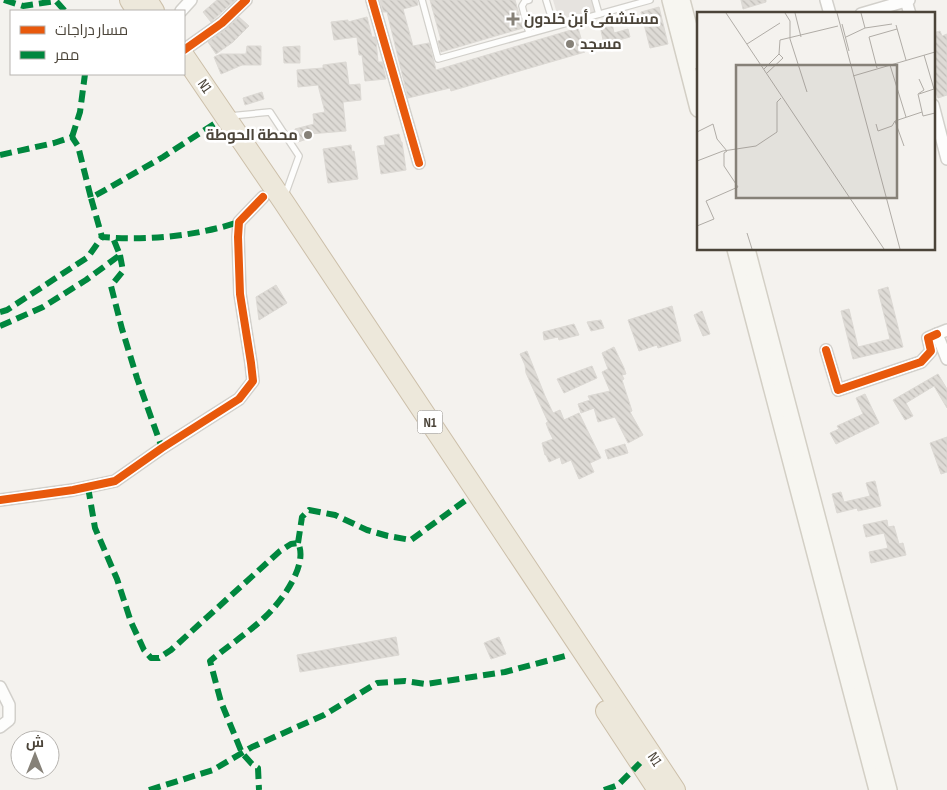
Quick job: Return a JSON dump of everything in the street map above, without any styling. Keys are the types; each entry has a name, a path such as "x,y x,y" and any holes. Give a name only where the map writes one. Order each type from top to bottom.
{"highway":[{"name":"N1","path":"185,57 283,201 675,790"},
{"name":"N1","path":"181,75 264,197 658,790"}],"main road":[{"path":"670,0 694,63"},
{"path":"682,0 694,63 697,98"},
{"path":"735,250 889,790"},
{"path":"747,250 877,790"}],"street":[{"path":"181,10 191,0"},
{"path":"185,49 222,23 246,0"},
{"path":"372,0 419,163"},
{"path":"868,12 908,0"},
{"path":"934,110 947,158"},
{"path":"0,500 73,490 115,480 239,399 252,382 251,363 240,294 238,237 240,222 264,197"},
{"path":"826,350 838,390 921,362 930,351 928,338 942,332 947,359"},
{"path":"0,687 9,705 9,720 0,727"}],"lane":[{"path":"422,0 438,59 650,0"},
{"path":"529,0 525,1 522,6 529,33"},
{"path":"546,0 554,26"},
{"path":"595,0 599,14"},
{"path":"226,116 270,112 299,156 283,201"}],"shaded area":[{"path":"553,0 595,0 599,14 560,24"}],"building":[{"path":"217,0 235,0 211,22 203,12"},
{"path":"380,0 417,0 418,5 403,9 413,46 429,43 436,70 578,28 585,52 451,91 450,88 408,98 387,12 383,12"},
{"path":"430,0 515,0 523,28 441,52 438,41 441,40"},
{"path":"741,0 766,0 766,2 743,9"},
{"path":"659,7 668,44 650,48 641,12"},
{"path":"239,17 249,26 233,42 216,54 208,42"},
{"path":"367,17 372,37 375,37 376,40 378,62 382,62 386,79 365,81 362,55 359,55 357,37 334,40 331,22 348,20 348,22"},
{"path":"612,23 614,33 628,29 630,37 604,44 600,26"},
{"path":"940,31 942,36 947,34 947,95 938,98 934,87 934,33"},
{"path":"247,46 261,46 261,65 242,65 221,74 214,57 221,54 246,54"},
{"path":"300,46 300,63 284,63 283,47"},
{"path":"346,62 349,85 360,84 361,100 343,102 346,131 309,134 310,138 298,142 295,129 314,124 313,114 325,112 318,85 298,87 297,70 323,68 323,65"},
{"path":"262,92 264,99 245,105 243,98"},
{"path":"399,134 406,170 381,174 377,146 385,145 384,137"},
{"path":"351,145 352,152 354,151 358,179 328,183 323,149"},
{"path":"276,285 287,303 259,320 256,297"},
{"path":"888,287 903,347 853,359 841,311 849,309 858,347 890,339 878,290"},
{"path":"672,306 681,341 658,348 657,345 639,351 628,320"},
{"path":"702,311 710,334 703,336 694,315"},
{"path":"601,320 604,328 591,331 587,322"},
{"path":"574,324 579,335 559,340 558,337 544,340 543,332"},
{"path":"614,347 626,374 622,375 624,379 622,380 632,411 630,412 643,435 628,443 615,417 598,422 594,408 581,413 578,404 590,400 588,396 610,391 602,372 608,369 602,353"},
{"path":"527,351 553,413 560,410 564,420 579,413 601,458 590,463 594,472 579,479 571,460 562,464 560,457 549,462 545,455 542,443 553,439 520,354"},
{"path":"592,366 597,378 564,393 557,379"},
{"path":"938,374 947,389 947,408 934,386 906,403 913,416 905,420 893,400"},
{"path":"865,394 879,423 836,444 830,433 839,429 837,426 863,414 856,398"},
{"path":"947,437 947,472 941,474 930,443"},
{"path":"625,444 628,453 608,459 605,450"},
{"path":"875,481 881,506 858,511 857,508 837,513 832,494 841,492 844,502 870,496 866,483"},
{"path":"887,520 888,527 894,526 899,544 903,543 906,555 871,563 869,552 888,548 884,533 866,537 863,525"},
{"path":"396,637 399,655 300,672 297,655"},
{"path":"499,637 506,654 491,659 484,643"}],"marked path":[{"path":"4,0 23,6 56,1 64,10"},
{"path":"72,137 80,112 85,75"},
{"path":"214,124 163,157 91,198 102,237 154,238 206,231 239,222"},
{"path":"0,155 72,137 78,146 91,198"},
{"path":"0,312 7,310 88,257 102,237"},
{"path":"0,326 43,307 86,280 120,255 113,238"},
{"path":"120,255 123,271 111,286 137,378 162,448"},
{"path":"88,487 95,528 117,579 131,622 144,650 151,658 159,658 171,650 280,551 291,544 298,543 300,562 292,583 285,593 258,623 210,661 221,702 242,753 258,768 259,790"},
{"path":"298,543 302,517 309,510 335,515 367,530 411,540 466,500"},
{"path":"149,790 213,770 252,747 324,715 377,683 405,681 426,684 505,672 569,655"},
{"path":"604,790 618,785 640,763"}],"cycle path":[{"path":"185,49 222,23 246,0"},
{"path":"372,0 419,163"},
{"path":"0,500 73,490 115,481 162,448 239,399 253,381 240,294 239,222 263,197"},
{"path":"826,350 838,390 921,362 931,351 928,338 937,334"}],"place":[{"name":"مستشفى أبن خلدون","path":"513,19"},
{"name":"مسجد","path":"570,44"},
{"name":"محطة الحوطة","path":"308,135"}]}
